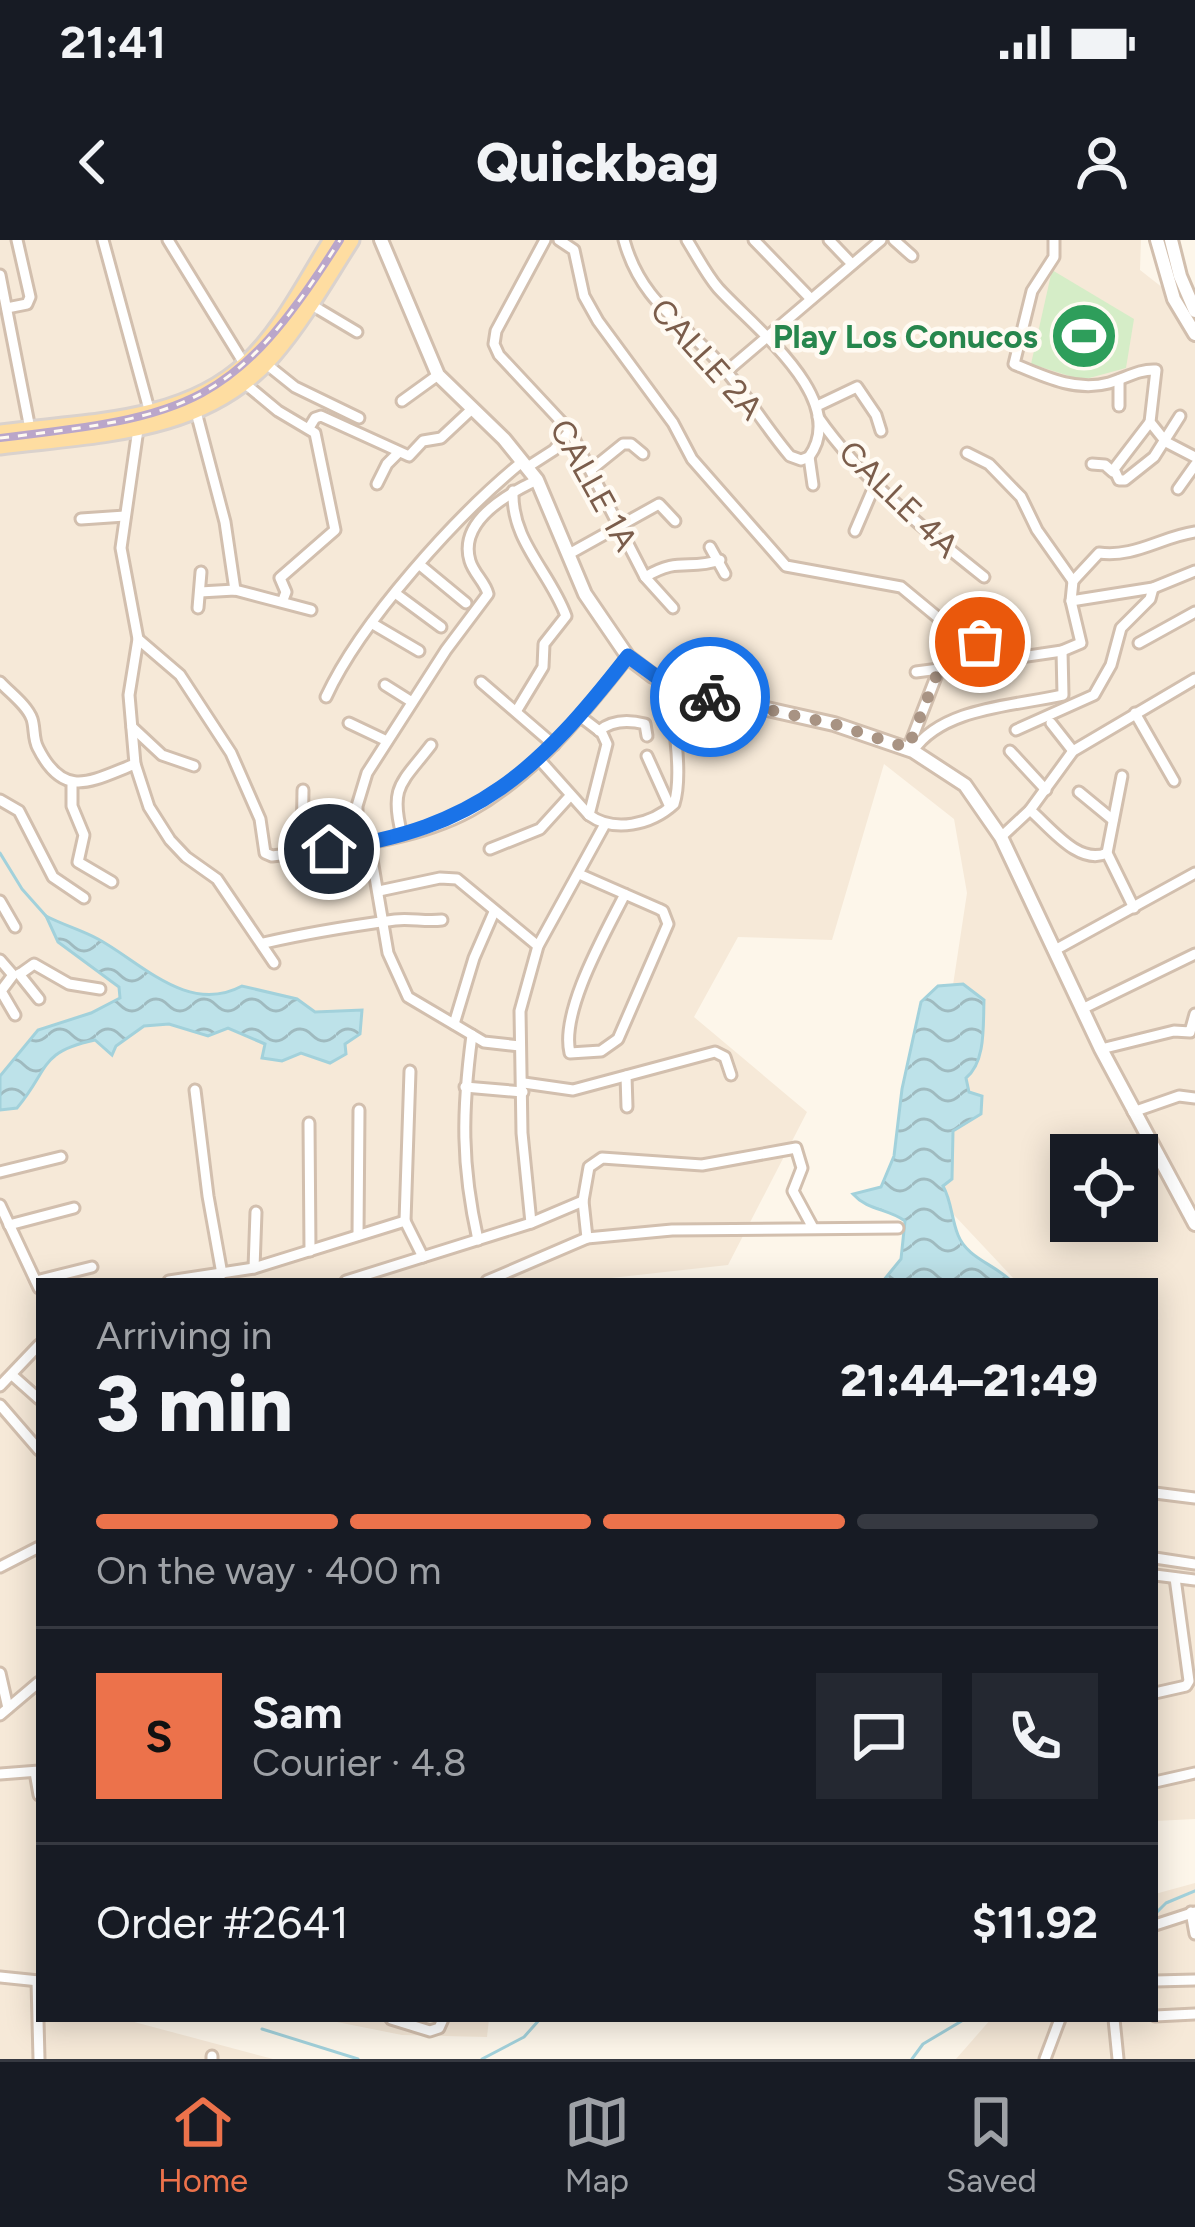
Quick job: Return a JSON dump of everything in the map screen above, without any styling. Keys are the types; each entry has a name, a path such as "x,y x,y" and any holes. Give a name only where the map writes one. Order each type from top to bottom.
{"main road":[{"path":"0,446 138,429 196,412 244,374 332,240"},
{"path":"0,433 150,413 179,405 265,363 351,240"}],"street":[{"path":"7,308 30,300 17,240"},
{"path":"103,240 150,413"},
{"path":"168,240 244,374 278,411 316,435 335,531 280,578 286,592 283,600"},
{"path":"381,240 438,375 537,480 585,594 628,656 665,683 864,732 910,750 965,785 1001,837 1133,1112 1195,1224"},
{"name":"CALLE 1A","path":"545,240 496,331 494,344 570,430 645,577 673,608"},
{"path":"560,240 574,250 584,296 598,321 673,423 692,459 786,566 901,587 959,635 980,642 988,662"},
{"name":"CALLE 2A","path":"624,240 646,291 665,314 727,371 790,455 801,460 809,457"},
{"name":"CALLE 4A","path":"687,240 715,285 791,362 818,411 876,482 934,538 984,577"},
{"path":"754,240 811,299"},
{"path":"829,240 852,264"},
{"path":"727,371 881,240"},
{"path":"895,240 912,256"},
{"path":"1054,240 1054,257 1032,291 1015,364 1072,386 1090,387 1137,371 1156,370 1150,422 1113,472"},
{"path":"1157,240 1174,299 1195,334"},
{"path":"1171,240 1195,311"},
{"path":"0,275 30,429"},
{"path":"310,304 357,332"},
{"path":"265,363 295,387 359,418"},
{"path":"402,401 438,375"},
{"path":"1119,380 1120,406"},
{"path":"818,411 857,388 881,431"},
{"path":"309,428 320,416 409,456 423,441 441,438 472,409"},
{"name":"CALLE 4A","path":"809,457 815,448 818,411"},
{"path":"196,412 225,522 235,590"},
{"path":"1092,464 1105,465 1125,480 1166,442 1180,416"},
{"path":"1150,422 1166,442 1195,461 1178,489"},
{"path":"138,429 121,548 138,639 129,723 134,764 149,807 170,840 217,879 274,963"},
{"path":"326,697 395,593 482,494 554,450 570,430"},
{"path":"592,470 623,444 643,454"},
{"path":"377,484 398,453"},
{"path":"967,453 989,464 1021,497 1037,530 1073,581"},
{"path":"809,457 813,485"},
{"path":"357,845 360,792 367,773 412,701 487,598 488,587 472,567 470,539 487,513 513,491 537,480"},
{"path":"855,531 876,482"},
{"path":"513,491 512,511 521,536 566,613 544,644 543,667 517,710"},
{"path":"568,554 659,504 675,521"},
{"path":"81,519 125,516"},
{"path":"916,672 1062,651 1082,643 1071,601 1073,581 1100,553 1123,556 1195,532"},
{"path":"710,547 724,574"},
{"path":"645,577 669,563 701,565 720,560"},
{"path":"420,565 466,603"},
{"path":"1071,601 1153,588 1195,571"},
{"path":"198,608 201,572"},
{"path":"1016,730 1072,707 1098,690 1121,628 1150,599 1153,588"},
{"path":"200,592 235,590 311,610"},
{"path":"395,593 441,627"},
{"path":"1139,643 1195,612"},
{"path":"373,624 419,651"},
{"path":"138,639 180,675 231,753 260,819 268,856 402,835 472,810 554,745 628,656"},
{"path":"1062,651 1063,695"},
{"path":"910,750 939,669"},
{"path":"1001,837 1030,810 1073,751 1195,679"},
{"path":"0,682 32,719 38,748 63,781 71,784 134,764"},
{"path":"481,682 554,745"},
{"path":"538,758 604,826 645,820 670,808 676,799 676,780 665,683"},
{"path":"385,685 412,701"},
{"path":"910,750 936,725 1022,700 1098,690"},
{"path":"1136,713 1174,781"},
{"path":"581,717 599,731 608,750 589,814"},
{"path":"599,731 612,723 640,722 647,736"},
{"path":"129,723 162,755 194,766"},
{"path":"349,723 387,741"},
{"path":"1051,723 1073,751"},
{"path":"402,835 395,791 430,746"},
{"path":"1010,751 1046,790"},
{"path":"647,756 670,808"},
{"path":"1122,776 1107,853 1134,908"},
{"path":"71,784 72,806 84,835 78,862 112,882"},
{"path":"302,852 303,790"},
{"path":"1078,792 1113,820"},
{"path":"490,850 540,829 570,796"},
{"path":"0,800 20,811 53,878 84,898"},
{"path":"1030,810 1083,855 1107,853"},
{"path":"531,1223 521,1133 520,1011 538,946 604,826"},
{"path":"369,842 394,972 407,997 484,1042 520,1046"},
{"path":"1055,950 1195,873"},
{"path":"579,874 625,894 663,911 668,919 614,1045 570,1054 569,1035 583,987 625,894"},
{"path":"379,890 449,877 468,886 538,946"},
{"path":"0,902 15,927"},
{"path":"454,1024 494,912"},
{"path":"264,943 340,926 442,920"},
{"path":"1082,1009 1195,954"},
{"path":"0,960 39,999"},
{"path":"15,1015 1,991 34,964 69,984 100,989"},
{"path":"1101,1048 1174,1031 1190,1032 1195,1014"},
{"path":"472,1035 462,1131 467,1190 478,1240"},
{"path":"465,1087 573,1090 715,1052 725,1057 731,1075"},
{"path":"410,1071 405,1221 423,1257"},
{"path":"626,1076 627,1107"},
{"path":"195,1090 222,1274"},
{"path":"1133,1112 1179,1096 1195,1097"},
{"path":"358,1110 358,1235"},
{"path":"309,1123 310,1251"},
{"path":"587,1238 583,1201 589,1167 602,1158 702,1165 796,1148 802,1168 793,1191 812,1226"},
{"path":"0,1172 61,1157"},
{"path":"373,1277 583,1201"},
{"path":"0,1205 36,1280"},
{"path":"9,1225 74,1208"},
{"path":"254,1268 256,1212"},
{"path":"192,1278 254,1268 405,1221"},
{"path":"495,1278 587,1238 672,1230 898,1228"},
{"path":"57,1278 92,1267"},
{"path":"0,1386 36,1348"},
{"path":"12,1375 36,1396"},
{"path":"0,1405 36,1447"},
{"path":"1158,1493 1195,1498"},
{"path":"0,1567 36,1549"},
{"path":"1158,1558 1195,1564"},
{"path":"1158,1575 1195,1580"},
{"path":"1158,1692 1186,1686 1189,1681 1175,1578"},
{"path":"0,1673 4,1711"},
{"path":"4,1711 36,1684"},
{"path":"0,1774 36,1771"},
{"path":"1158,1781 1195,1773"},
{"path":"1158,1924 1193,1912 1195,1934"},
{"path":"0,1977 36,1981"},
{"path":"1158,1981 1195,1979"},
{"path":"1158,2016 1195,2014"},
{"path":"39,2022 39,2059"},
{"path":"401,2022 430,2031 442,2022"},
{"path":"1045,2059 1059,2022"},
{"path":"1114,2022 1118,2059"}],"shaded area":[{"path":"0,240 1141,240 1140,270 1195,313 1195,1819 1158,1821 1158,1278 1013,1278 923,1182 967,893 954,819 884,764 832,940 738,937 694,1017 807,1112 728,1265 611,1278 36,1278 36,2022 134,2022 273,2059 0,2059"},
{"path":"1195,1883 1195,2059 956,2059 988,2022 1158,2022 1158,1893"},
{"path":"337,2022 489,2022 487,2037 402,2035"}],"green space":[{"name":"Play Los Conucos","path":"1052,270 1134,319 1126,368 1082,380 1031,364"}],"water":[{"path":"46,916 98,939 184,990 222,993 242,986 297,999 315,1012 362,1010 360,1034 345,1044 346,1054 330,1063 301,1053 282,1061 262,1058 265,1044 228,1028 208,1036 169,1024 144,1026 116,1046 112,1055 95,1040 63,1050 47,1064 17,1108 0,1110 0,1076 38,1030 120,998 119,987 58,942"},
{"path":"963,984 984,1000 980,1053 966,1078 969,1092 982,1096 981,1114 953,1131 952,1179 943,1186 962,1243 1007,1278 885,1278 901,1259 905,1221 853,1194 881,1187 894,1156 902,1089 921,1002 938,986"}],"waterway":[{"path":"0,853 46,916"},
{"path":"1158,1911 1195,1891"},
{"path":"482,2059 524,2037 537,2022"},
{"path":"912,2059 923,2044 960,2022"},
{"path":"262,2029 358,2059"}],"railway":[{"path":"0,438 118,421 163,410 202,393 236,370 269,338 340,240"}],"way so far":[{"path":"710,697 834,724 908,748 939,669 988,662 980,642"}],"place":[{"name":"Play Los Conucos","path":"1084,336"}],"route":[{"path":"329,849 402,835 472,810 554,745 628,656 665,683 710,697"}]}
